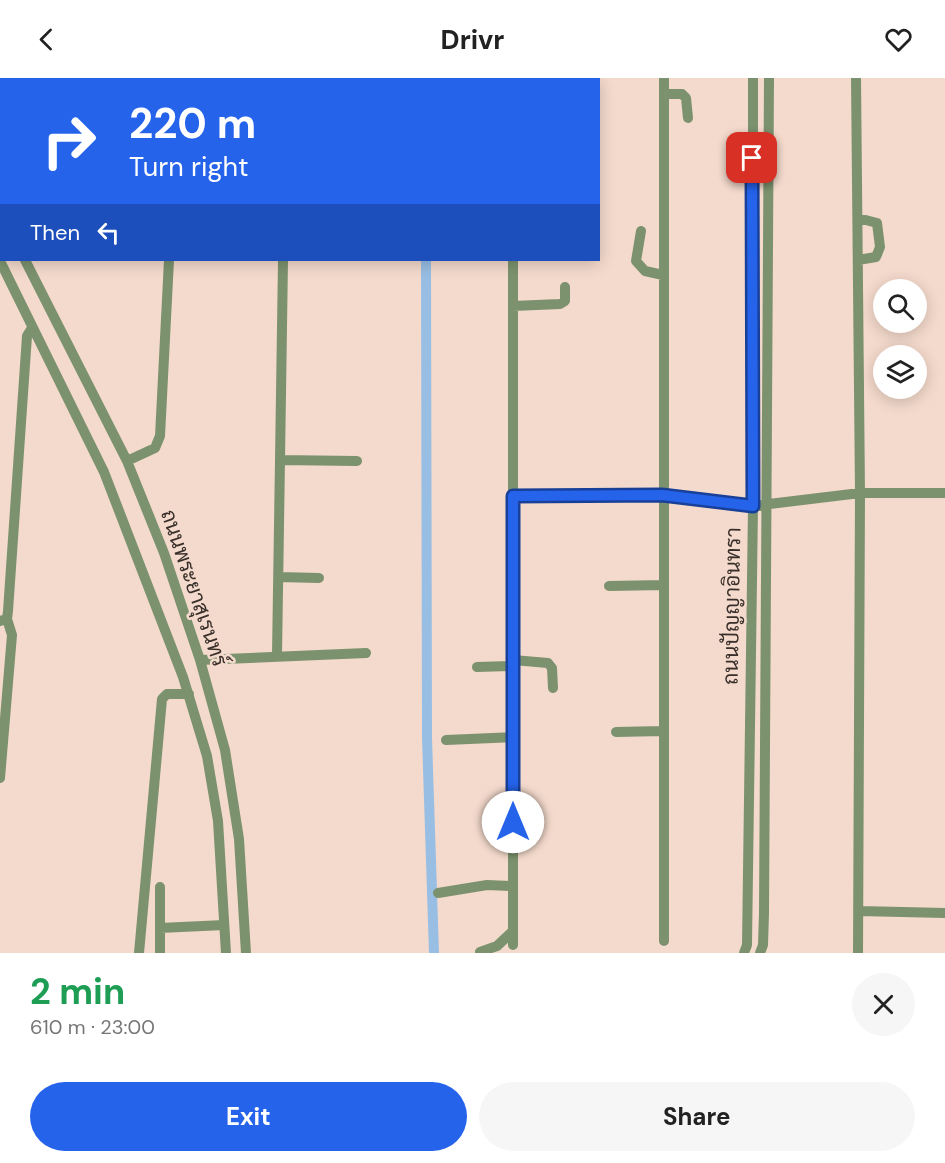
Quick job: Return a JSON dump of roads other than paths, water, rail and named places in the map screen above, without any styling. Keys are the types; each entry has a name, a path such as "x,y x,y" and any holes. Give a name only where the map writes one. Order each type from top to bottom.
{"street":[{"path":"664,78 662,495 664,941"},
{"name":"ถนนปัญญาอินทรา","path":"744,953 747,945 753,506 753,78"},
{"name":"ถนนปัญญาอินทรา","path":"760,953 763,945 764,913 769,78"},
{"path":"856,78 860,493 858,953"},
{"path":"664,94 682,94 687,98 688,118"},
{"path":"858,218 877,223 880,247 876,257 858,260"},
{"path":"641,231 636,261 645,271 663,275"},
{"name":"ถนนพระยาสุเรนทร์","path":"0,261 104,472 131,537 189,694 207,756 218,821 226,953"},
{"name":"ถนนพระยาสุเรนทร์","path":"26,261 127,461 164,553 200,660 225,750 239,839 246,953"},
{"path":"127,461 155,448 160,436 169,261"},
{"path":"277,655 283,261"},
{"path":"513,261 513,945"},
{"path":"513,306 560,304 565,301 565,286"},
{"path":"0,778 12,635 3,620 27,336 32,328"},
{"path":"280,459 357,461"},
{"path":"513,496 662,495 753,506 860,493 945,493"},
{"path":"279,577 319,578"},
{"path":"609,586 663,585"},
{"path":"200,660 366,653"},
{"path":"477,667 513,663 548,663 552,668 553,688"},
{"path":"139,953 162,699 167,694 189,694"},
{"path":"616,732 663,731"},
{"path":"446,740 513,737"},
{"path":"438,893 487,885 513,886"},
{"path":"160,887 160,953"},
{"path":"859,911 945,913"},
{"path":"160,928 224,926"},
{"path":"480,952 497,946 513,931"}],"waterway":[{"path":"426,261 427,738 434,953"}]}
